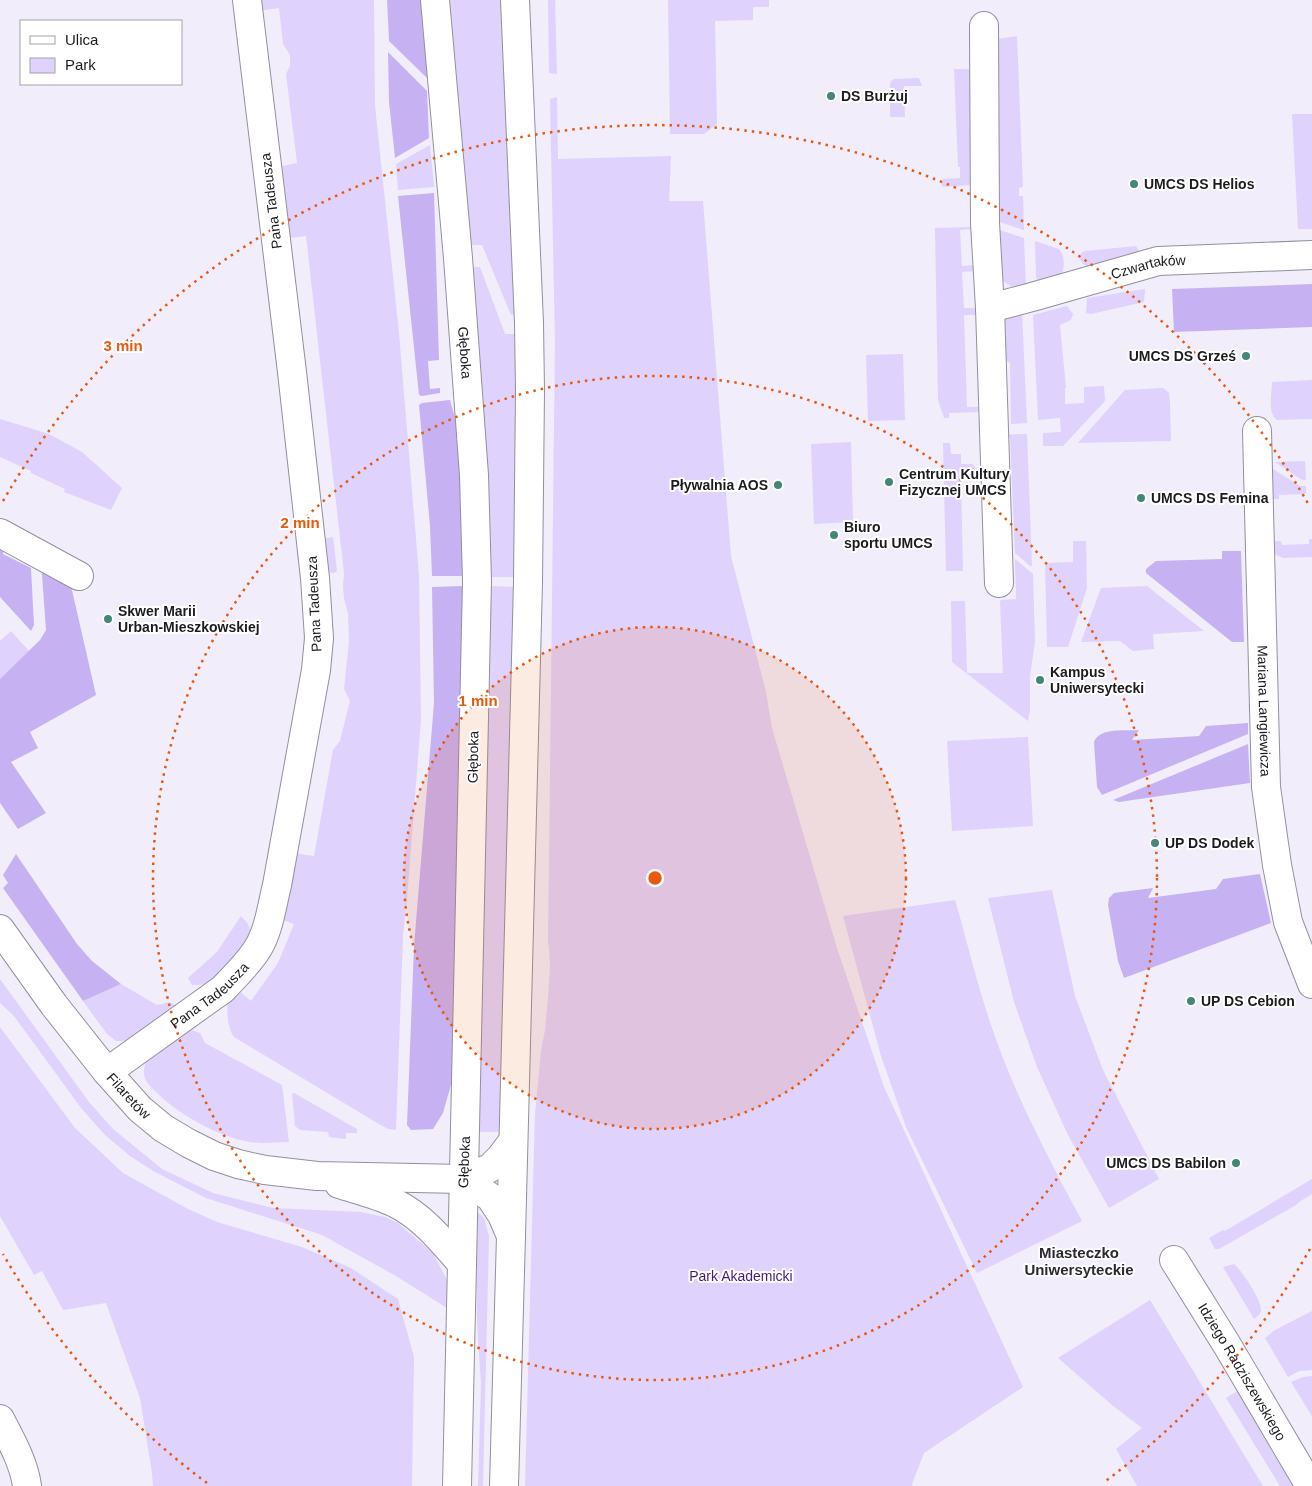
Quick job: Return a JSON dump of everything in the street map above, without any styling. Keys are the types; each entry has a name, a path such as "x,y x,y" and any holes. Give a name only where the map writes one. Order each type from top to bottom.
{"street":[{"name":"Pana Tadeusza","path":"107,1072 223,989 258,948 269,920 273,902 316,670 319,638 315,578 247,0"},
{"name":"Głęboka","path":"435,0 458,258 474,475 477,581 456,1486"},
{"path":"504,1486 528,582 530,391 530,323 515,0"},
{"path":"984,26 986,223 999,583"},
{"name":"Czwartaków","path":"990,308 1032,298 1158,261 1312,255"},
{"name":"Mariana Langiewicza","path":"1257,431 1266,787 1277,865 1288,922 1312,984"},
{"path":"0,533 79,576"},
{"name":"Filaretów","path":"1,933 107,1072 140,1109 163,1128 214,1156 238,1164 285,1174 464,1179 490,1168 513,1141"},
{"name":"Filaretów","path":"317,1176 395,1203 425,1223 462,1264"},
{"path":"464,1179 490,1197 502,1214 511,1236"},
{"name":"Idziego Radziszewskiego","path":"1174,1260 1228,1345 1310,1486"},
{"path":"0,1419 26,1476 27,1486"}],"green space":[{"path":"255,0 374,0 375,106 399,333 419,575 421,720 403,936 396,1130 388,1129 379,1124 234,1037 228,1018 227,998 237,989 251,1001 278,963 294,924 280,919 293,853 314,856 333,750 340,741 350,701 344,689 349,641 348,613 344,599 344,573 306,236 289,238 282,166 297,163 286,74 290,66 290,55 283,44 279,8 257,11"},
{"path":"448,0 503,0 518,314 511,315 482,245 469,245"},
{"path":"548,0 555,0 557,74 549,73"},
{"path":"668,0 769,0 769,7 753,7 753,20 715,21 717,124 704,134 670,134"},
{"path":"1017,36 1023,187 1019,188 1019,196 1023,196 1024,230 993,220 997,39"},
{"path":"954,69 976,69 971,185 943,187 941,184 943,179 960,178"},
{"path":"919,78 922,86 904,86 905,117 890,117 891,81 894,79"},
{"name":"Park Akademicki","path":"557,97 558,159 671,156 669,201 703,201 731,556 766,692 772,728 837,948 884,1087 1023,1387 924,1453 912,1484 913,1486 525,1486 535,1114 550,967 548,944 555,341 550,99"},
{"path":"1292,114 1312,114 1312,229 1298,229"},
{"path":"430,145 434,187 398,190 396,164"},
{"path":"971,227 974,229 960,230 962,266 976,265 976,271 962,272 964,308 979,308 978,315 964,315 967,407 981,407 979,412 949,413 949,418 944,418 938,400 935,228"},
{"path":"993,228 1024,238 1026,288 1012,286 1000,278"},
{"path":"1035,241 1059,249 1064,262 1061,276 1039,284 1036,277"},
{"path":"1136,246 1139,251 1134,256 1088,267 1080,260 1081,253 1085,251"},
{"path":"471,267 480,267 505,334 519,334 515,577 489,577"},
{"path":"1145,289 1144,302 1091,314 1086,313 1087,298"},
{"path":"1067,306 1073,314 1071,320 1060,325 1066,388 1065,404 1084,403 1084,387 1104,386 1105,401 1063,446 1043,446 1043,433 1061,432 1060,418 1038,420 1033,315"},
{"path":"1022,310 1027,423 1011,424 1010,363 999,355 1002,318"},
{"path":"903,354 905,420 868,421 866,355"},
{"path":"1312,380 1312,419 1277,420 1271,408 1272,382"},
{"path":"1163,388 1169,393 1171,441 1078,443 1125,390"},
{"path":"0,419 49,434 82,452 122,488 111,510 64,492 65,489 0,457"},
{"path":"1027,434 1032,566 1015,553 1010,438 996,438 996,435"},
{"path":"851,442 853,522 814,524 811,444"},
{"path":"943,443 950,443 951,454 961,454 961,464 972,464 976,470 974,476 961,477 963,571 946,571"},
{"path":"1305,461 1306,480 1302,480 1275,462"},
{"path":"1267,465 1300,486 1306,486 1306,494 1279,495 1279,499 1270,499 1272,541 1281,541 1282,545 1309,544 1309,539 1312,539 1312,557 1283,558 1270,552"},
{"path":"333,537 337,571 334,573 322,572 318,540"},
{"path":"1073,541 1086,541 1087,588 1068,647 1047,647 1045,563 1073,562"},
{"path":"1015,559 1033,574 1035,642 1030,676 1030,710 1028,721 952,662 951,601 965,601 967,673 1003,673 1000,601 1016,599"},
{"path":"489,586 515,587 501,1132 477,1132"},
{"path":"1147,586 1204,631 1153,634 1154,649 1133,651 1120,641 1081,642 1101,588"},
{"path":"11,631 29,651 0,679 0,641"},
{"path":"1028,737 1033,826 952,831 947,741"},
{"path":"1052,890 1075,996 1103,1070 1159,1179 1109,1208 1068,1135 1037,1067 1014,1002 988,898"},
{"path":"955,900 981,994 1000,1051 1032,1125 1082,1221 977,1273 906,1127 881,1056 843,916"},
{"path":"241,916 248,924 252,936 213,984 192,985 188,978 217,952"},
{"path":"0,979 89,1102 113,1129 162,1169 213,1193 273,1208 361,1212 385,1217 398,1223 433,1253 447,1280 447,1308 396,1276 322,1235 206,1198 155,1172 130,1156 105,1135 81,1108 14,1016 0,1003"},
{"path":"121,984 157,1005 171,1003 179,1009 130,1040 116,1041 107,1034 83,1001"},
{"path":"188,1025 192,1030 200,1033 205,1043 282,1085 289,1142 255,1143 225,1135 198,1123 163,1099 150,1086 144,1075 149,1056"},
{"path":"0,1027 75,1128 123,1173 188,1209 217,1222 302,1247 351,1268 398,1299 414,1357 412,1486 153,1486 140,1398 106,1303 63,1310 42,1271 34,1275 0,1216"},
{"path":"292,1093 357,1129 357,1133 346,1133 346,1139 329,1137 328,1132 300,1130 295,1126"},
{"path":"1312,1179 1312,1194 1219,1249 1215,1249 1209,1238 1223,1230 1225,1231"},
{"path":"475,1210 484,1218 489,1236 483,1486 478,1486 481,1384 477,1322"},
{"path":"1234,1264 1258,1300 1261,1310 1254,1319 1223,1267"},
{"path":"1150,1300 1263,1486 1137,1486 1116,1449 1142,1428 1112,1405 1058,1358"},
{"path":"1312,1311 1312,1370 1299,1371 1288,1377 1265,1338 1275,1330"},
{"path":"1312,1376 1312,1416 1291,1382 1303,1377"},
{"path":"1239,1390 1297,1486 1280,1486 1226,1398"}],"shaded area":[{"path":"387,0 422,0 428,79 389,41"},
{"path":"388,52 427,91 429,138 395,158 389,102"},
{"path":"434,193 439,360 428,361 430,389 440,388 440,393 422,396 419,395 398,196"},
{"path":"1312,284 1312,327 1174,332 1172,289"},
{"path":"450,400 459,432 463,576 432,576 430,526 419,405"},
{"path":"0,543 4,545 3,554 31,568 34,625 31,631 0,597"},
{"path":"1222,551 1241,551 1244,642 1232,642 1146,573 1146,569 1156,561 1222,559"},
{"path":"41,561 69,577 96,695 30,732 38,748 11,762 46,813 18,829 0,803 0,679 40,640 46,630"},
{"path":"463,586 452,1081 443,1113 433,1129 411,1130 407,1125 414,946 434,703 432,587"},
{"path":"1248,723 1248,734 1102,795 1097,787 1094,742 1101,734 1113,731 1139,730 1132,740 1199,736 1206,726"},
{"path":"1248,744 1250,783 1119,802 1113,800"},
{"path":"16,854 77,944 92,961 121,984 83,1001 3,888 8,883 3,875"},
{"path":"1260,874 1271,923 1124,978 1118,961 1108,905 1109,898 1114,893 1153,888 1148,898 1216,889 1223,879"}],"place":[{"name":"DS Burżuj","path":"831,96"},
{"name":"UMCS DS Helios","path":"1134,184"},
{"name":"UMCS DS Grześ","path":"1246,356"},
{"name":"Centrum Kultury Fizycznej UMCS","path":"889,482"},
{"name":"Pływalnia AOS","path":"778,485"},
{"name":"UMCS DS Femina","path":"1141,498"},
{"name":"Biuro sportu UMCS","path":"834,535"},
{"name":"Skwer Marii Urban-Mieszkowskiej","path":"108,619"},
{"name":"Kampus Uniwersytecki","path":"1040,680"},
{"name":"UP DS Dodek","path":"1155,843"},
{"name":"UP DS Cebion","path":"1191,1001"},
{"name":"UMCS DS Babilon","path":"1236,1163"}],"district":[{"name":"Miasteczko Uniwersyteckie","path":"1079,1260"}]}
